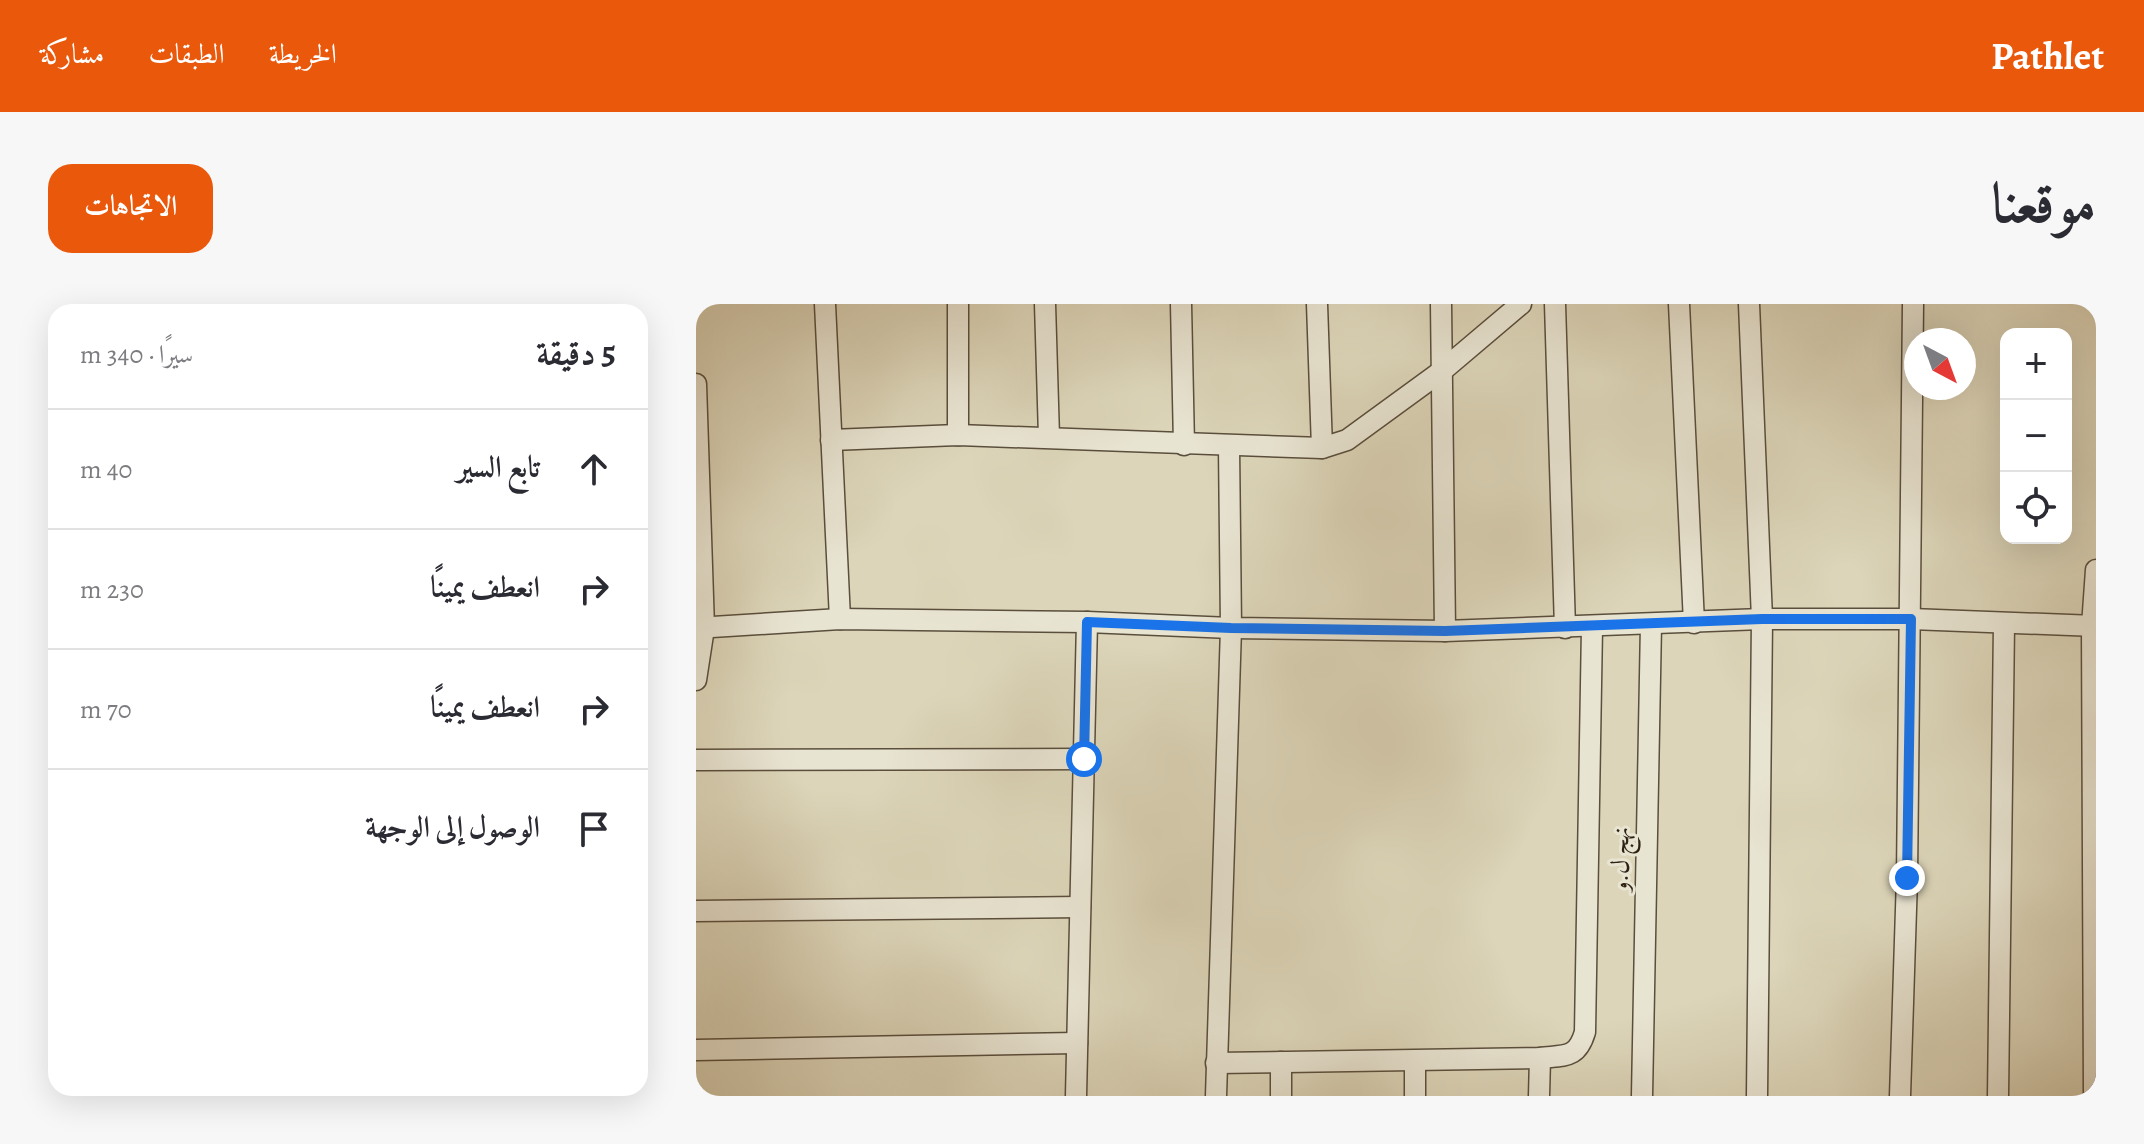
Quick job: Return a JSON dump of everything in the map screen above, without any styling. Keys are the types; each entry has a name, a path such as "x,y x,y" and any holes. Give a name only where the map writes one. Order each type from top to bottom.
{"street":[{"path":"825,304 840,619"},
{"path":"958,304 958,435"},
{"path":"1045,304 1049,437"},
{"path":"1181,304 1184,445"},
{"path":"1317,304 1322,448"},
{"path":"1441,304 1445,631"},
{"path":"831,440 958,435 1322,448 1347,440 1443,370 1521,304"},
{"path":"1555,304 1565,628"},
{"path":"1679,304 1694,623"},
{"path":"1749,304 1762,619 1757,1096"},
{"path":"1900,1096 1911,619 1913,304"},
{"path":"696,384 700,628 696,680"},
{"path":"1216,1096 1231,628 1229,446"},
{"path":"2094,1096 2096,570"},
{"path":"700,628 840,619 1445,631 1762,619 1911,619 2094,626"},
{"path":"1076,1096 1087,622"},
{"name":"نهج ل.و","path":"1642,1096 1651,624"},
{"path":"1998,1096 2004,624"},
{"path":"1216,1063 1540,1058 1572,1054 1581,1045 1585,1032 1592,627"},
{"path":"696,760 1084,759"},
{"path":"696,911 1080,907"},
{"path":"696,1050 1077,1043"},
{"path":"1539,1096 1540,1058"},
{"path":"1415,1061 1415,1096"},
{"path":"1281,1062 1281,1096"}],"route":[{"path":"1084,759 1087,622 1445,631 1762,619 1911,619 1907,878"}]}
